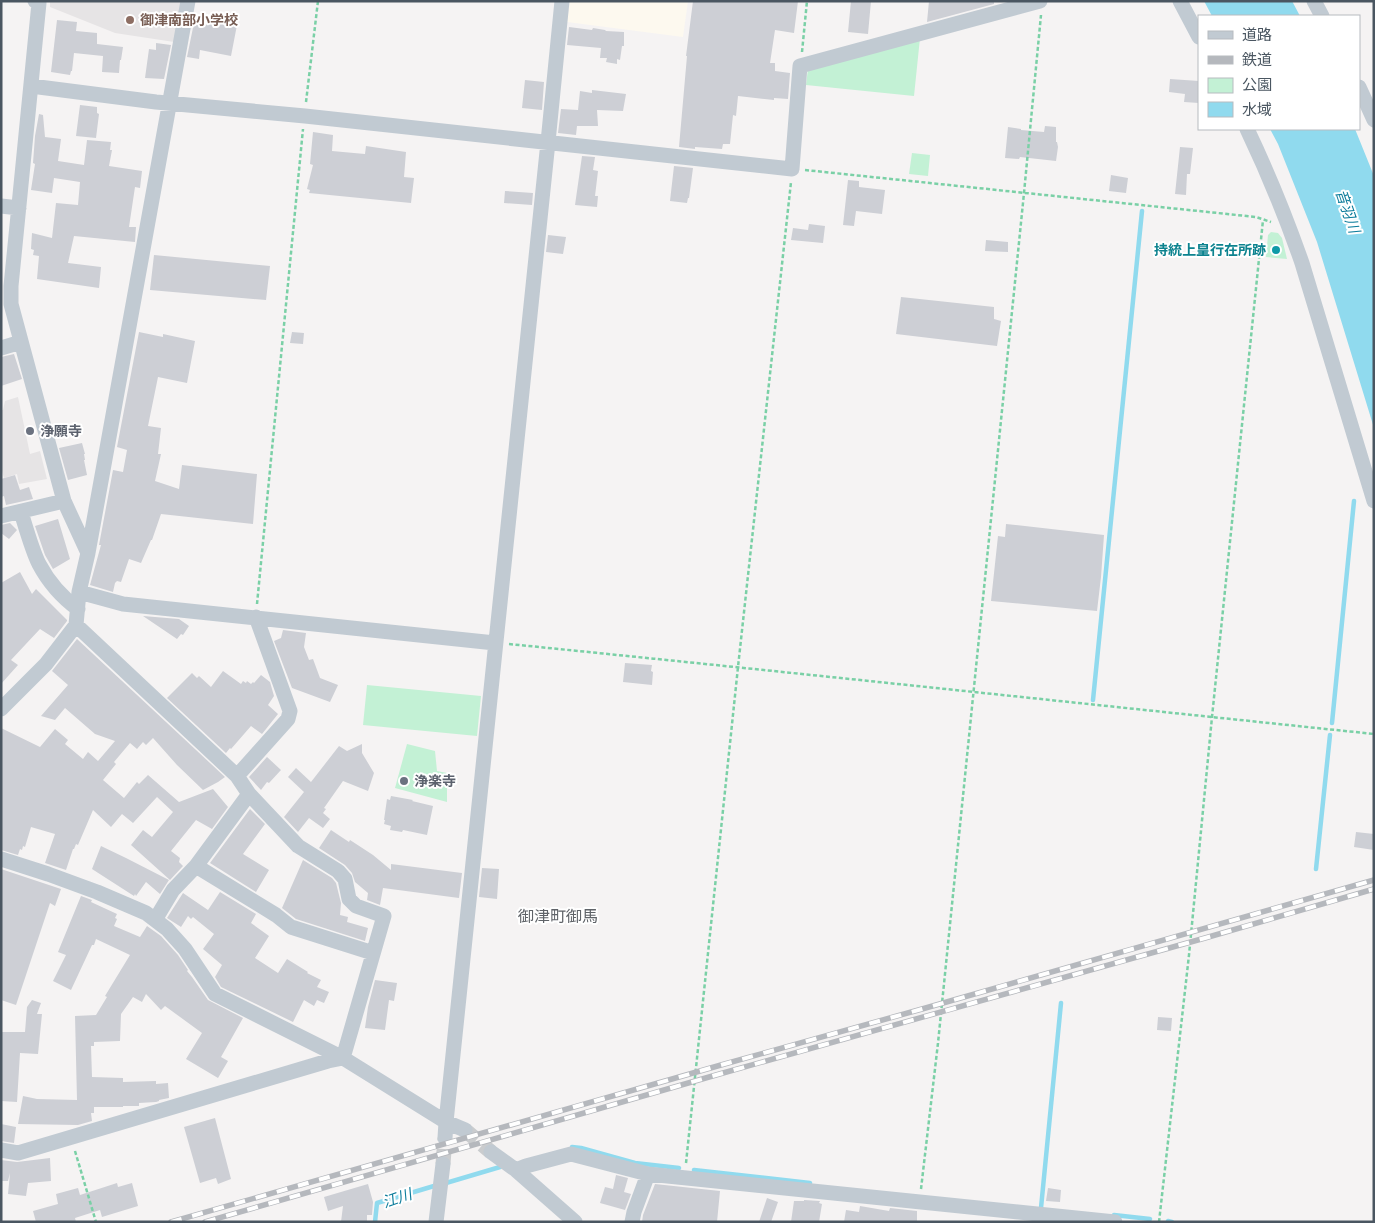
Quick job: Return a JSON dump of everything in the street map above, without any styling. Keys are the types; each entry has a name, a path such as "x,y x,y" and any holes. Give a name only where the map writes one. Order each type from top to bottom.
{"street":[{"path":"35,1 39,3 19,208 6,287 64,501 88,553"},
{"path":"1,709 46,664 76,625 79,592 88,553 188,1"},
{"path":"445,1138 562,1"},
{"path":"1180,1 1198,35"},
{"path":"1314,1 1321,15"},
{"path":"31,86 169,104 305,116 792,169 800,66 1041,6"},
{"path":"1360,89 1374,120"},
{"path":"1247,130 1267,171 1308,281 1374,501"},
{"path":"1,206 19,208"},
{"path":"1,348 21,342"},
{"path":"1,516 64,501"},
{"path":"21,512 39,564 69,602 78,609"},
{"path":"79,592 123,604 495,643"},
{"path":"237,776 288,720 290,710 256,617"},
{"path":"76,625 237,776 249,794 298,846 338,871 345,879 349,899 356,906 384,916 344,1058"},
{"path":"154,920 173,890 196,866 249,794"},
{"path":"1,859 98,892 146,913 167,929 185,949 215,994 344,1058 446,1122 465,1130"},
{"path":"196,866 276,915 291,927 373,952"},
{"path":"1,1150 18,1153 328,1061 344,1058"},
{"path":"491,1152 516,1170 575,1222"},
{"path":"516,1170 571,1154 648,1174 920,1201 1017,1217 1116,1222"},
{"path":"436,1222 443,1164"},
{"path":"632,1222 648,1174"}],"path":[{"path":"256,617 318,1"},
{"path":"800,66 807,1"},
{"path":"920,1201 938,1043 1041,6"},
{"path":"685,1177 792,169 1256,217 1289,227"},
{"path":"1159,1222 1189,955 1264,220"},
{"path":"495,643 1374,734"},
{"path":"71,1138 96,1222"}],"shaded area":[{"name":"御津南部小学校","path":"50,1 182,1 174,42 115,33 50,7"},
{"path":"570,1 688,1 683,37 567,22"},
{"path":"18,397 30,454 40,451 47,479 19,484 17,474 4,478 1,467 1,410 3,410 5,401"}],"green space":[{"path":"920,38 914,96 806,85 808,69"},
{"path":"912,153 930,155 928,176 909,174"},
{"path":"1271,232 1278,233 1282,238 1287,259 1266,257 1268,235"},
{"path":"367,685 481,696 477,736 363,725"},
{"path":"407,744 435,751 437,771 447,773 447,802 395,788"}],"water":[{"path":"1204,1 1292,1 1299,15 1211,15"},
{"name":"音羽川","path":"1271,130 1355,130 1374,176 1374,428 1317,242 1278,144"}],"building":[{"path":"693,1 798,1 794,33 775,30 770,63 775,63 775,71 790,73 788,99 774,98 774,100 738,96 736,116 733,115 730,144 723,144 722,149 679,147 686,56"},
{"path":"851,1 871,1 868,34 848,32"},
{"path":"929,1 994,1 994,4 927,22"},
{"path":"195,18 237,25 231,56 200,50 199,59 187,57"},
{"path":"57,20 77,22 76,31 97,33 97,44 123,47 119,73 102,72 103,56 74,53 70,75 51,72"},
{"path":"569,27 624,32 624,46 622,46 620,60 617,59 617,64 606,62 607,58 600,58 601,48 567,45"},
{"path":"156,43 171,45 164,79 145,78 149,49 156,50"},
{"path":"1170,79 1198,81 1198,103 1184,102 1185,94 1169,92"},
{"path":"525,80 544,82 542,110 522,108"},
{"path":"592,90 626,94 623,111 597,110 598,126 577,126 576,135 558,133 561,109 578,110 580,91 592,93"},
{"path":"80,105 97,107 97,113 99,114 96,138 76,136"},
{"path":"39,114 43,115 45,137 61,139 58,161 84,165 87,140 111,142 110,150 112,150 109,166 142,171 140,188 135,187 129,227 136,227 135,242 74,236 68,263 101,267 99,288 37,279 39,256 33,255 34,250 31,249 32,233 52,238 56,203 78,205 80,182 54,178 52,193 31,190 35,164 33,163 35,136"},
{"path":"1045,126 1056,127 1058,147 1056,161 1020,157 1019,159 1005,158 1008,127 1044,132"},
{"path":"313,132 333,135 332,151 365,154 366,146 406,152 404,177 414,178 411,203 309,193 310,190 307,189 313,165 310,164"},
{"path":"1180,147 1193,148 1190,174 1187,174 1186,195 1175,194"},
{"path":"582,156 595,157 593,170 598,171 595,196 598,196 597,207 575,205"},
{"path":"674,166 693,168 687,203 670,201"},
{"path":"1111,175 1128,178 1126,193 1109,191"},
{"path":"848,180 859,181 859,187 885,190 882,214 856,211 854,226 843,225"},
{"path":"505,191 533,193 532,205 504,203"},
{"path":"809,224 825,226 823,243 791,240 793,228 808,230"},
{"path":"548,235 566,237 563,254 546,252"},
{"path":"986,240 1008,242 1008,252 985,251"},
{"path":"154,255 270,266 266,300 150,290"},
{"path":"901,297 994,307 994,319 1001,321 997,346 896,334"},
{"path":"139,332 163,337 163,334 195,341 187,383 158,377 148,426 161,428 158,454 161,454 155,481 179,489 182,465 257,474 253,524 161,514 141,563 129,559 121,582 117,581 115,583 113,592 90,585 101,545 99,545 113,470 123,472 127,450 117,447"},
{"path":"292,332 304,333 303,344 290,343"},
{"path":"14,354 22,379 1,386 1,357"},
{"path":"82,443 87,475 68,480 59,448"},
{"path":"15,475 20,490 29,487 33,499 6,505 4,496 1,497 1,479"},
{"path":"58,519 70,559 53,569 45,555 35,526"},
{"path":"10,523 17,530 9,539 1,533 1,525"},
{"path":"1006,524 1104,535 1097,611 991,601 998,536 1005,537"},
{"path":"20,572 32,594 36,589 67,621 54,638 40,629 11,660 18,665 1,684 1,583"},
{"path":"143,616 179,619 189,626 183,635 181,634 177,639"},
{"path":"283,630 306,633 304,647 309,660 313,659 320,678 338,685 330,702 292,688 274,641 281,638"},
{"path":"77,639 225,777 203,790 153,738 146,745 143,742 137,749 130,743 114,762 116,764 103,780 124,798 137,782 139,784 148,775 179,802 213,789 228,807 212,829 196,820 171,851 180,858 179,862 183,866 170,880 131,845 143,830 152,837 173,812 157,797 133,823 122,814 111,827 93,810 78,845 76,844 73,849 66,870 45,863 55,834 31,827 25,847 23,846 22,850 20,849 18,855 1,850 1,728 40,747 55,729 68,740 65,744 83,759 88,752 98,761 115,741 95,734 65,708 55,720 41,716 68,685 52,671"},
{"path":"625,663 652,665 652,685 623,682"},
{"path":"223,671 241,684 243,681 251,684 254,683 261,675 270,682 274,696 268,705 278,714 262,734 251,726 226,753 167,698 192,673 197,678 199,676 211,687"},
{"path":"362,744 362,753 374,773 368,791 343,781 324,808 326,809 323,813 330,819 323,828 309,818 298,832 284,817 304,792 288,777 296,768 311,782 339,746 347,751"},
{"path":"267,757 281,770 261,790 249,777"},
{"path":"391,796 433,806 427,835 403,830 402,832 390,830 391,826 384,824 387,799 390,800"},
{"path":"250,809 265,824 243,854 269,870 256,892 210,863"},
{"path":"331,830 373,855 391,870 391,864 462,873 459,898 383,888 380,905 367,900 368,893 355,882 352,873 345,865 319,848"},
{"path":"1356,832 1374,834 1374,850 1354,847"},
{"path":"101,846 169,880 160,894 146,882 136,896 135,894 134,896 92,869"},
{"path":"303,860 332,878 336,883 341,903 340,915 348,917 347,922 368,928 365,941 296,919 282,908"},
{"path":"482,868 499,869 497,899 479,897"},
{"path":"1,869 61,889 55,906 50,903 16,1005 1,1000"},
{"path":"220,892 256,914 251,923 269,936 255,958 278,973 287,959 321,980 317,987 329,992 324,1003 317,1000 314,1006 304,1000 293,1022 221,987 215,977 222,965 203,949 214,934 193,917 191,919 188,916 181,927 167,918 183,893 208,910"},
{"path":"81,896 117,914 114,926 140,937 147,926 161,936 178,955 208,1000 243,1018 221,1057 228,1061 218,1078 186,1059 202,1033 165,1006 161,1010 146,994 142,1002 133,997 121,1014 120,1041 94,1042 94,1046 91,1046 92,1077 123,1078 123,1082 156,1081 156,1084 168,1083 169,1098 156,1102 139,1103 139,1106 94,1107 94,1113 91,1113 92,1121 78,1125 18,1124 23,1096 37,1099 77,1100 75,1016 96,1015 107,997 105,996 130,955 96,939 71,990 53,981 66,955 58,952"},
{"path":"375,980 397,983 394,1001 389,1000 385,1030 365,1028"},
{"path":"32,1000 41,1003 37,1014 42,1014 38,1054 20,1053 17,1102 1,1101 1,1032 25,1032 27,1007"},
{"path":"1158,1017 1172,1018 1171,1031 1157,1030"},
{"path":"215,1118 231,1179 218,1184 216,1178 200,1183 184,1127"},
{"path":"1,1124 16,1127 14,1143 1,1141"},
{"path":"50,1158 51,1181 28,1183 26,1196 8,1194 10,1173 8,1181 1,1181 1,1160 17,1162"},
{"path":"616,1175 628,1178 624,1192 631,1194 625,1210 600,1203 605,1187 613,1189"},
{"path":"117,1183 118,1187 132,1183 138,1206 102,1217 100,1210 75,1218 76,1222 36,1222 33,1211 58,1204 56,1194 78,1188 80,1195"},
{"path":"368,1184 373,1202 372,1215 367,1215 367,1222 341,1222 343,1206 328,1211 324,1197"},
{"path":"655,1184 720,1191 717,1222 642,1222"},
{"path":"1048,1188 1061,1190 1060,1202 1046,1201"},
{"path":"767,1198 778,1202 771,1222 759,1222"},
{"path":"794,1201 820,1201 819,1203 822,1204 819,1222 791,1222"},
{"path":"860,1206 889,1211 890,1208 917,1211 917,1222 844,1222 846,1210 859,1212"}],"waterway":[{"path":"1093,700 1142,211"},
{"path":"1332,723 1354,501"},
{"path":"1316,869 1330,735"},
{"path":"1041,1208 1061,1003"},
{"path":"572,1147 635,1163 679,1168"},
{"path":"446,1183 500,1167"},
{"path":"694,1170 810,1183"},
{"name":"江川","path":"375,1222 377,1203 434,1186"},
{"path":"1114,1215 1150,1219"},
{"path":"1168,1221 1172,1222"}],"tunnel":[{"path":"465,1130 491,1152"},
{"path":"443,1164 445,1138"}],"railway":[{"path":"171,1222 1374,880"},
{"path":"205,1222 1374,889"}],"place":[{"name":"御津南部小学校","path":"130,20"},
{"name":"持統上皇行在所跡","path":"1276,250"},
{"name":"浄願寺","path":"30,431"},
{"name":"浄楽寺","path":"404,781"}],"district":[{"name":"御津町御馬","path":"558,916"}]}
